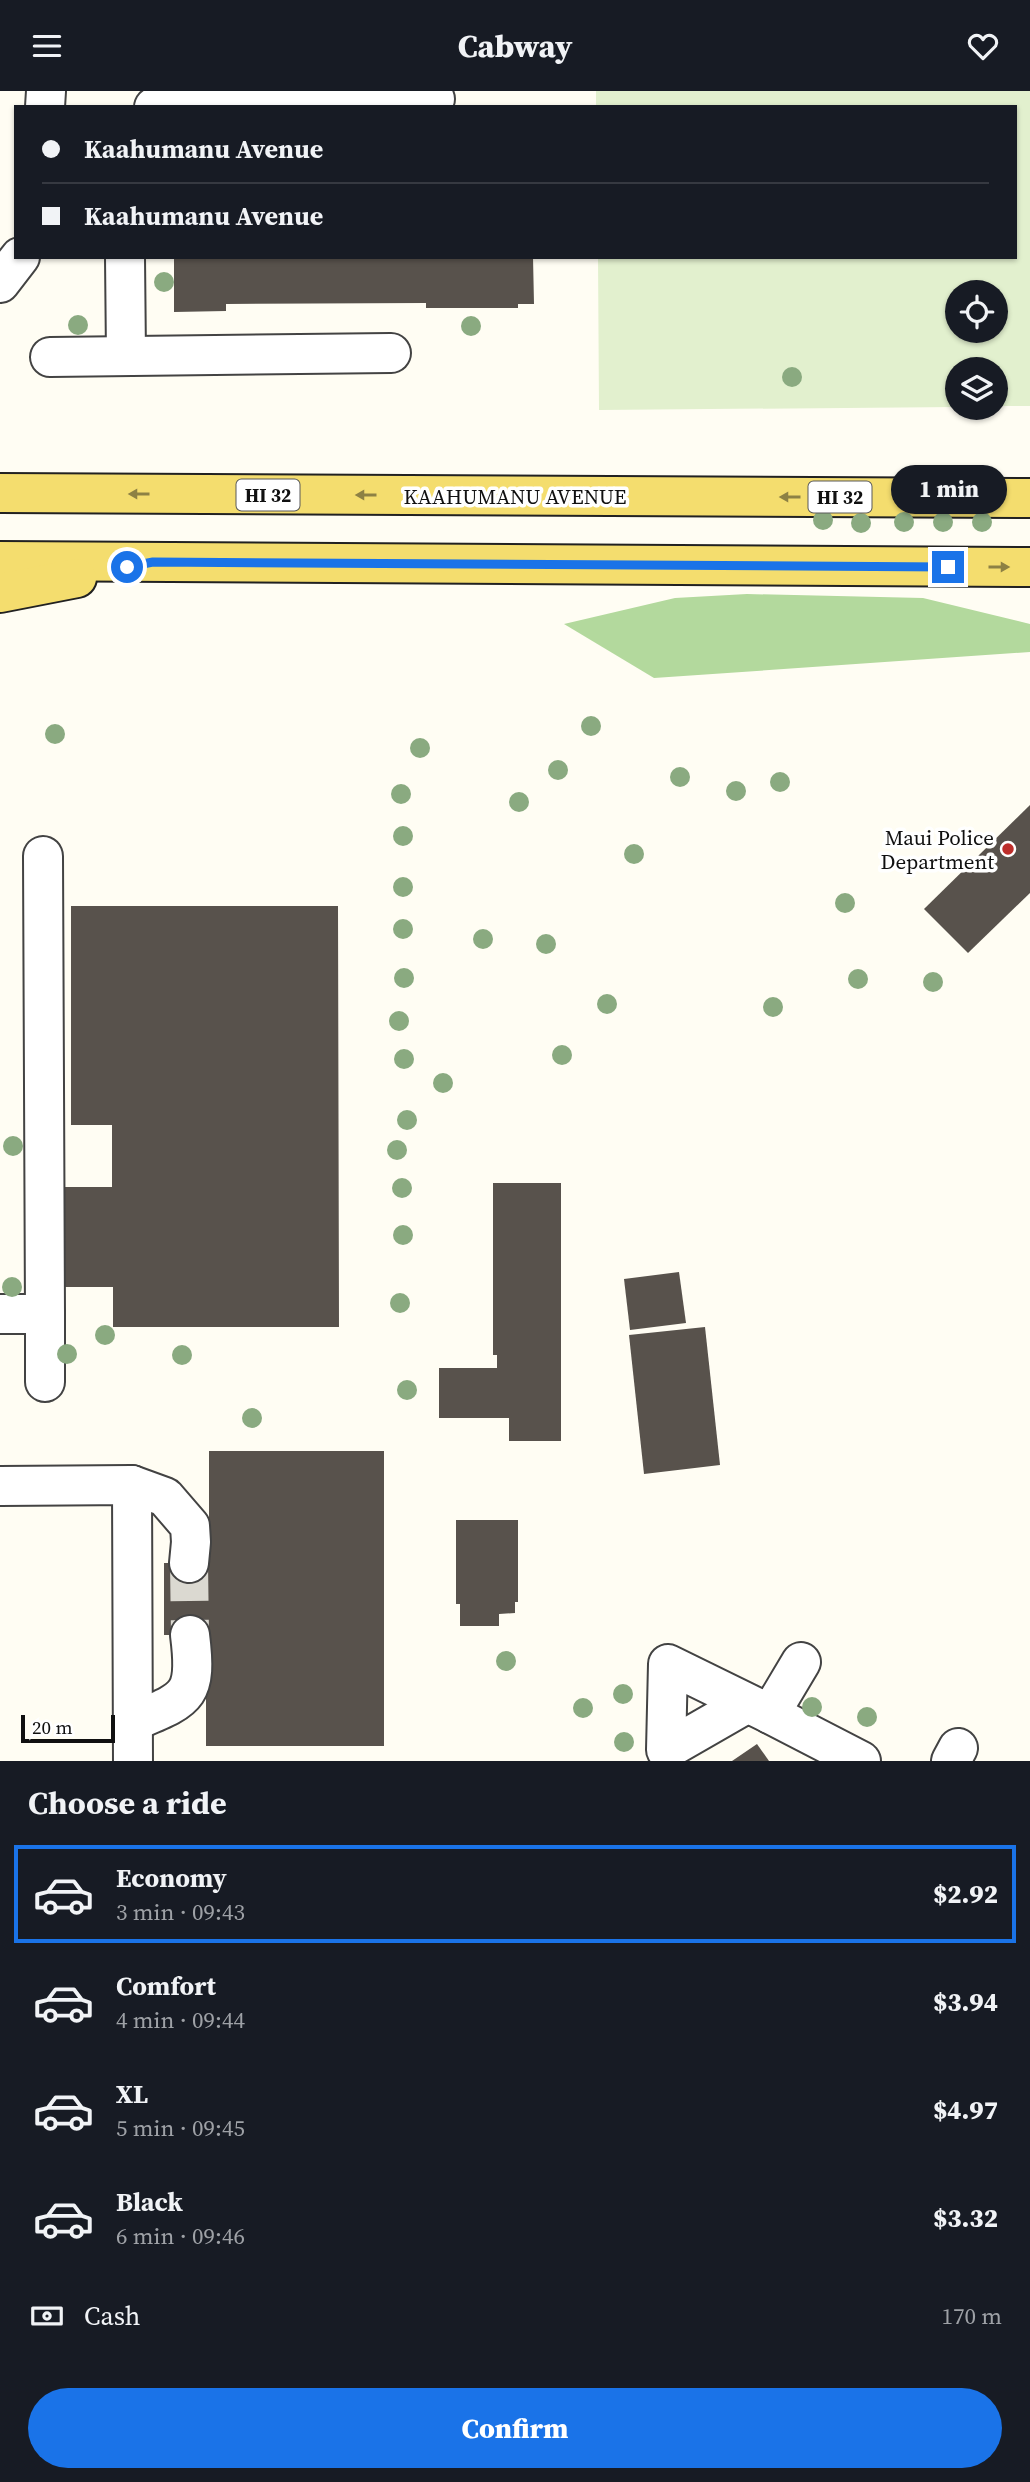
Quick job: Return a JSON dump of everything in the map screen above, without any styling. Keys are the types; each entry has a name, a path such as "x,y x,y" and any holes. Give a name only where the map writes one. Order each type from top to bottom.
{"main road":[{"name":"KAAHUMANU AVENUE","path":"1,493 1030,498"},
{"path":"0,561 1030,567"},
{"path":"0,593 153,562"}],"lane":[{"path":"158,105 165,102 240,96 435,99"},
{"path":"0,283 18,259"},
{"path":"125,259 126,356"},
{"path":"50,357 391,353"},
{"path":"43,856 45,1382"},
{"path":"0,1314 45,1314"},
{"path":"0,1486 132,1485 165,1497 190,1526 189,1563"},
{"path":"132,1485 133,1761"},
{"path":"132,1722 175,1704 191,1686 193,1663 190,1635"},
{"path":"758,1709 801,1662"},
{"path":"758,1709 804,1761"},
{"path":"758,1709 861,1761"}],"green space":[{"path":"596,91 1030,91 1030,406 1008,406 1008,357 945,357 945,407 599,410 598,259 1017,259 1017,105 596,105"},
{"path":"747,594 923,598 1030,624 1030,652 654,678 564,624 675,598"}],"building":[{"path":"174,259 533,259 534,304 518,304 518,308 426,308 426,303 226,304 226,311 174,312"},
{"name":"Maui Police Department","path":"1030,805 1030,893 968,953 924,909"},
{"path":"71,906 338,906 339,1327 113,1327 113,1287 54,1287 54,1187 112,1187 112,1125 71,1125"},
{"path":"493,1183 561,1183 561,1441 509,1441 509,1418 439,1418 439,1368 497,1368 497,1355 493,1355"},
{"path":"679,1272 686,1323 630,1330 624,1279"},
{"path":"705,1327 720,1465 644,1474 629,1335"},
{"path":"209,1451 384,1451 384,1746 206,1746 206,1635 164,1635 164,1563 209,1563"},
{"path":"456,1520 518,1520 518,1602 515,1602 515,1613 499,1614 499,1626 460,1626 460,1604 456,1604"},
{"path":"757,1744 769,1761 732,1761"}],"tunnel":[{"path":"189,1563 190,1635"}],"place":[{"name":"Maui Police Department","path":"1008,849"}],"route":[{"path":"127,567 153,562 948,567"}]}
